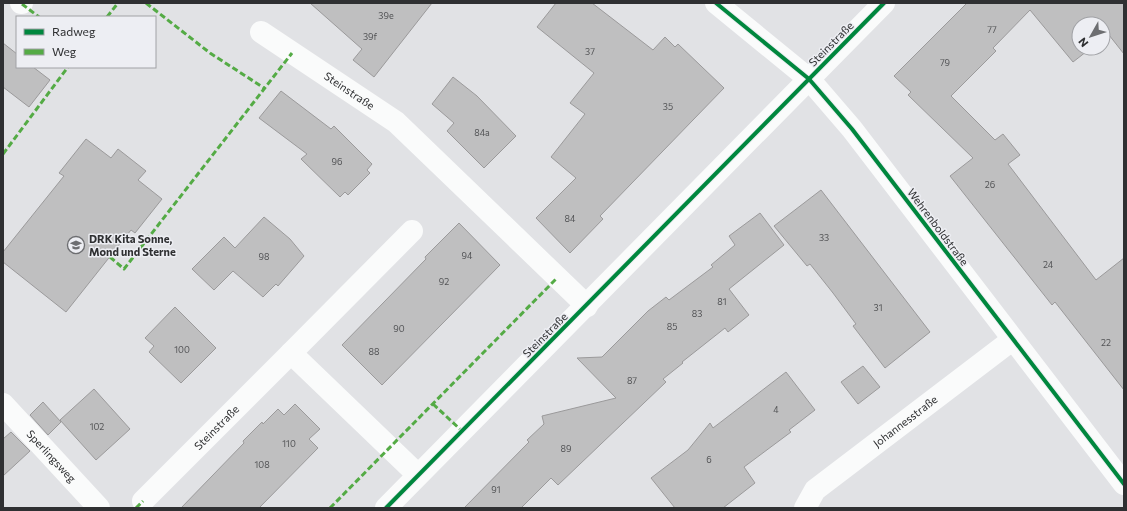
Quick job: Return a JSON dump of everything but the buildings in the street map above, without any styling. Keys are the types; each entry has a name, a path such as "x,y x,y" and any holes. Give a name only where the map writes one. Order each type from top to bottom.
{"street":[{"name":"Wehrenboldstraße","path":"716,3 809,79 852,129 1012,340 1124,484"},
{"name":"Steinstraße","path":"386,508 761,130 884,3"},
{"name":"Steinstraße","path":"261,32 396,122 587,306"},
{"name":"Steinstraße","path":"143,502 412,231"},
{"name":"Johannesstraße","path":"805,508 816,490 1012,340"},
{"path":"291,353 418,475"},
{"name":"Sperlingsweg","path":"3,404 99,508"}],"marked path":[{"path":"108,16 118,3"},
{"path":"146,3 210,53 264,88"},
{"path":"22,4 38,16"},
{"path":"110,257 124,269 292,53"},
{"path":"3,154 67,68"},
{"path":"330,508 557,278"},
{"path":"433,404 462,431"},
{"path":"136,508 143,501"}],"cycle path":[{"path":"716,3 809,79 852,129 1124,484"},
{"path":"386,508 884,3"}],"place":[{"name":"DRK Kita Sonne, Mond und Sterne","path":"76,245"}]}
